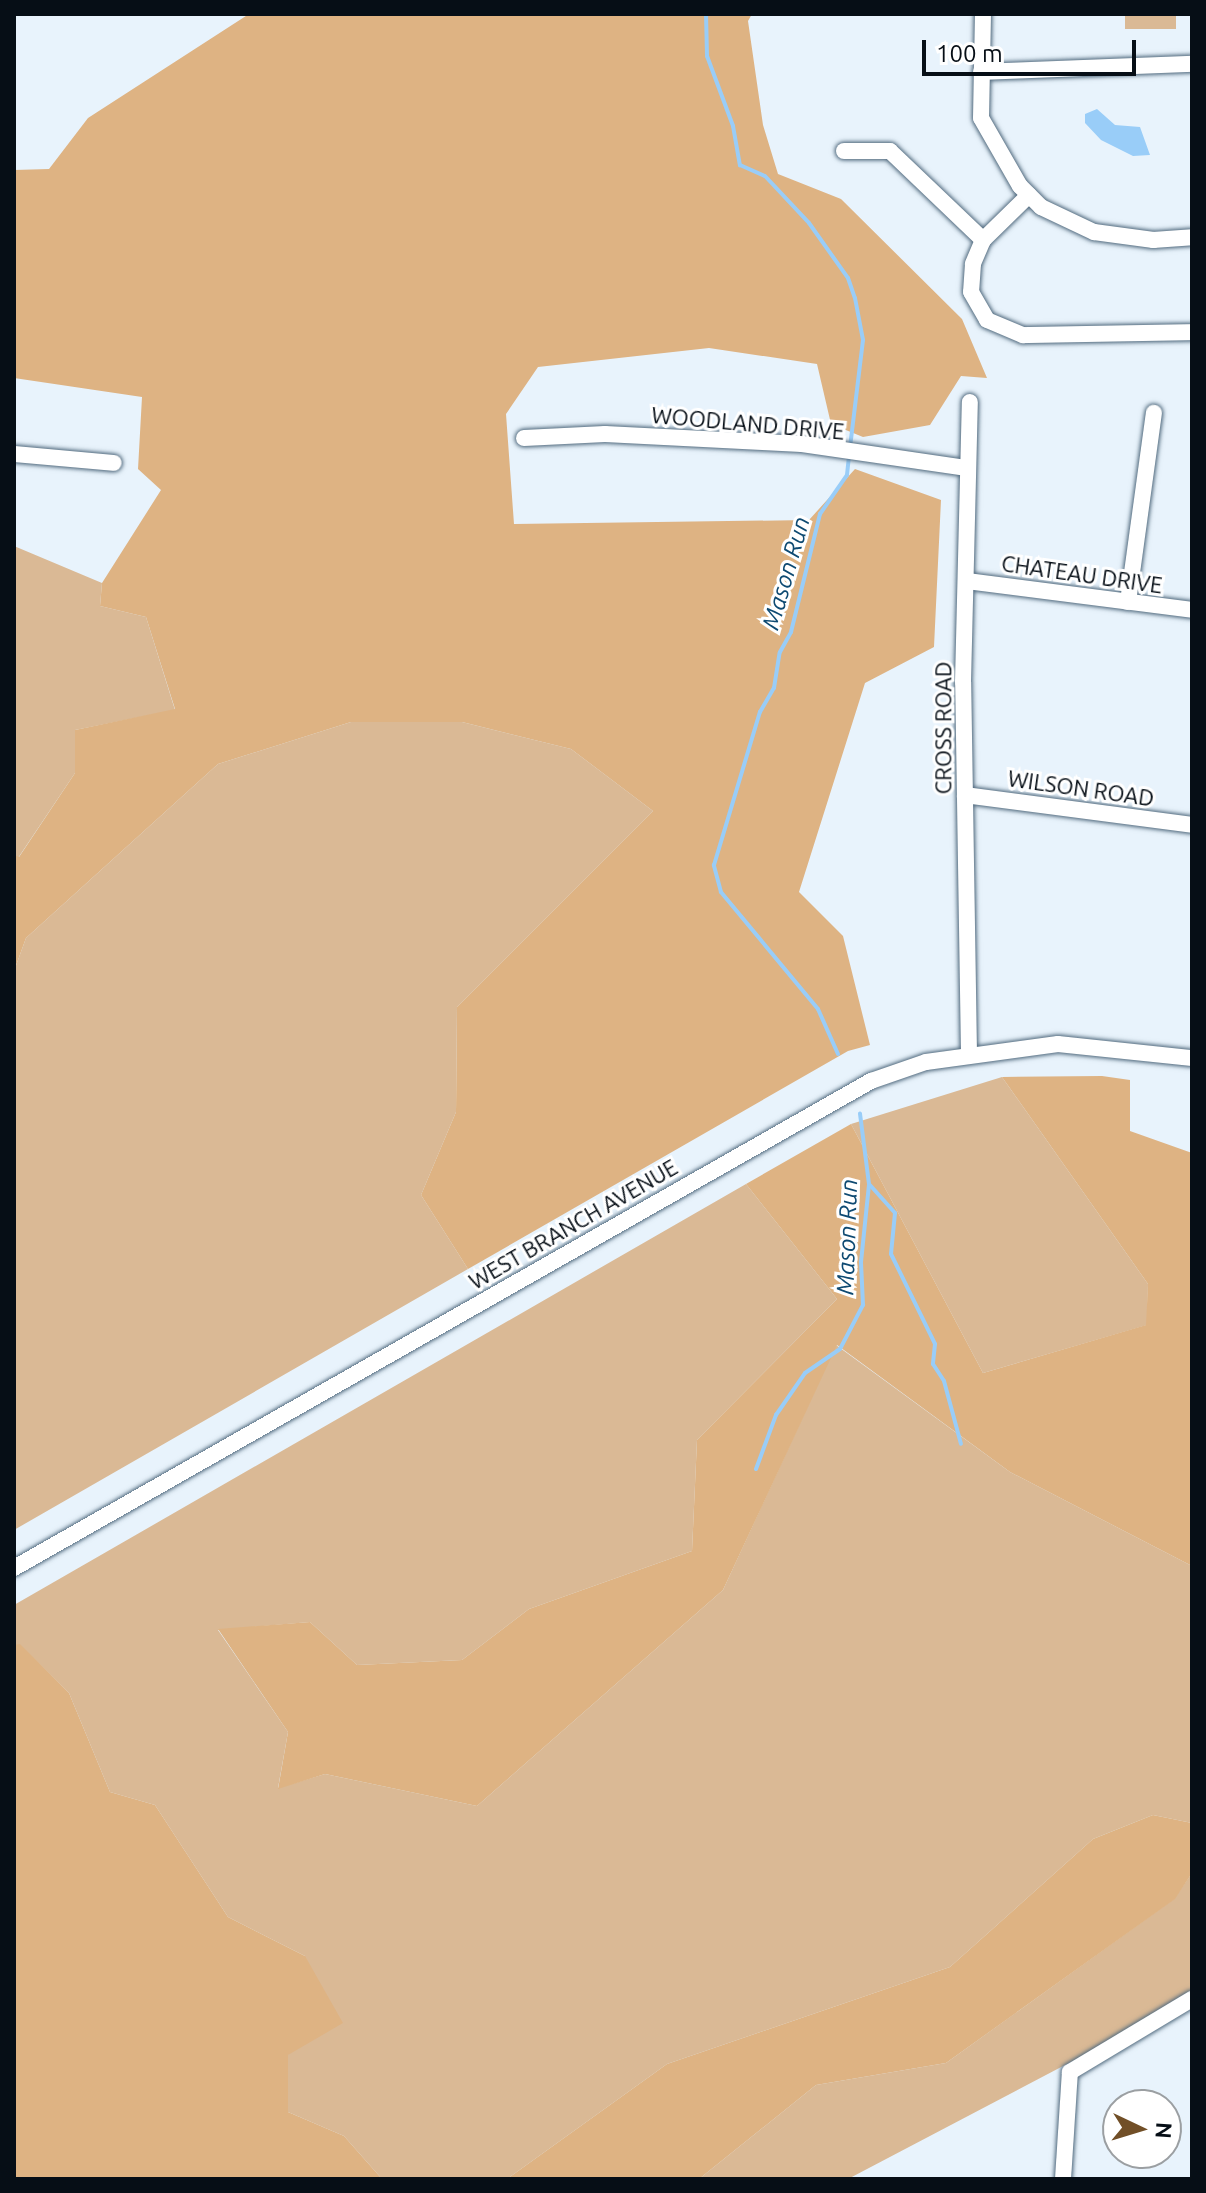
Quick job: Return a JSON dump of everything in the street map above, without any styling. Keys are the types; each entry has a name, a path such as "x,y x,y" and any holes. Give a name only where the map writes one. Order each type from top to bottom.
{"street":[{"path":"983,14 981,118 994,148 1029,195 1067,223 1094,232 1153,240 1192,237"},
{"path":"981,72 1192,64"},
{"path":"844,151 890,151 983,240"},
{"path":"1029,195 983,240 973,264 971,292 987,320 1007,331 1192,332"},
{"name":"CROSS ROAD","path":"969,1054 965,795 970,402"},
{"path":"1128,602 1154,413"},
{"name":"WOODLAND DRIVE","path":"524,438 605,434 802,444 967,468"},
{"path":"14,454 114,463"},
{"name":"CHATEAU DRIVE","path":"967,581 1192,610"},
{"name":"WILSON ROAD","path":"965,795 1192,825"},
{"name":"WEST BRANCH AVENUE","path":"14,1568 850,1091 903,1068 969,1054 1058,1044 1192,1058"},
{"path":"1063,2179 1070,2072 1192,1999"}],"shaded area":[{"path":"249,14 752,14 748,21 763,125 778,174 841,199 962,319 987,378 961,376 930,425 863,437 831,424 817,364 709,348 538,367 506,414 514,524 809,520 855,469 941,500 934,647 865,683 799,892 843,936 870,1045 848,1051 468,1269 421,1195 456,1112 457,1007 653,811 571,749 462,722 351,722 218,764 26,938 14,971 14,855 19,857 75,773 75,730 175,709 146,617 100,606 102,583 161,490 138,469 142,397 14,378 14,170 49,169 88,118"},
{"path":"1125,14 1176,14 1176,29 1125,29"},
{"path":"14,546 102,583 100,606 146,617 175,710 75,730 75,773 18,858 14,855"},
{"path":"351,722 462,722 571,749 653,811 457,1007 456,1112 421,1195 468,1269 14,1530 14,971 26,938 218,764"},
{"path":"1102,1076 1130,1080 1130,1131 1192,1153 1192,1566 1010,1472 837,1345 723,1590 477,1806 325,1774 278,1789 288,1732 218,1629 310,1622 357,1665 462,1660 529,1609 692,1551 697,1440 837,1299 746,1184 851,1124 983,1373 1146,1325 1148,1284 1002,1077"},
{"path":"1002,1077 1148,1284 1147,1325 983,1373 851,1124"},
{"path":"746,1184 837,1299 697,1440 692,1551 529,1609 462,1660 357,1665 310,1622 218,1630 288,1732 278,1788 325,1774 477,1806 723,1590 836,1345 1010,1472 1192,1566 1192,1823 1153,1815 1093,1839 950,1967 667,2064 507,2179 382,2179 344,2136 288,2112 288,2055 305,1956 228,1917 155,1805 110,1792 69,1693 20,1645 14,1645 14,1605"},
{"path":"20,1644 69,1693 110,1792 155,1805 228,1917 305,1956 343,2023 288,2055 288,2112 344,2136 382,2179 14,2179 14,1645"},
{"path":"1153,1815 1192,1823 1192,1873 1175,1899 946,2063 816,2085 699,2179 507,2179 667,2064 950,1967 1093,1839"},
{"path":"1192,1873 1192,1990 1143,2024 848,2179 699,2179 816,2085 946,2063 1174,1899"}],"water":[{"path":"1097,109 1115,125 1140,127 1150,155 1133,156 1101,140 1085,123 1085,114"}],"waterway":[{"name":"Mason Run","path":"706,14 707,56 733,126 740,165 765,176 809,223 848,278 855,298 863,340 850,448"},
{"name":"Mason Run","path":"838,1054 818,1009 721,892 714,865 760,712 774,688 780,652 791,632 820,514 847,475 849,457"},
{"name":"Mason Run","path":"756,1469 776,1415 805,1373 840,1349 863,1305 861,1262 869,1184 860,1114"},
{"path":"869,1184 895,1213 891,1254 935,1344 933,1364 944,1381 961,1444"}]}
